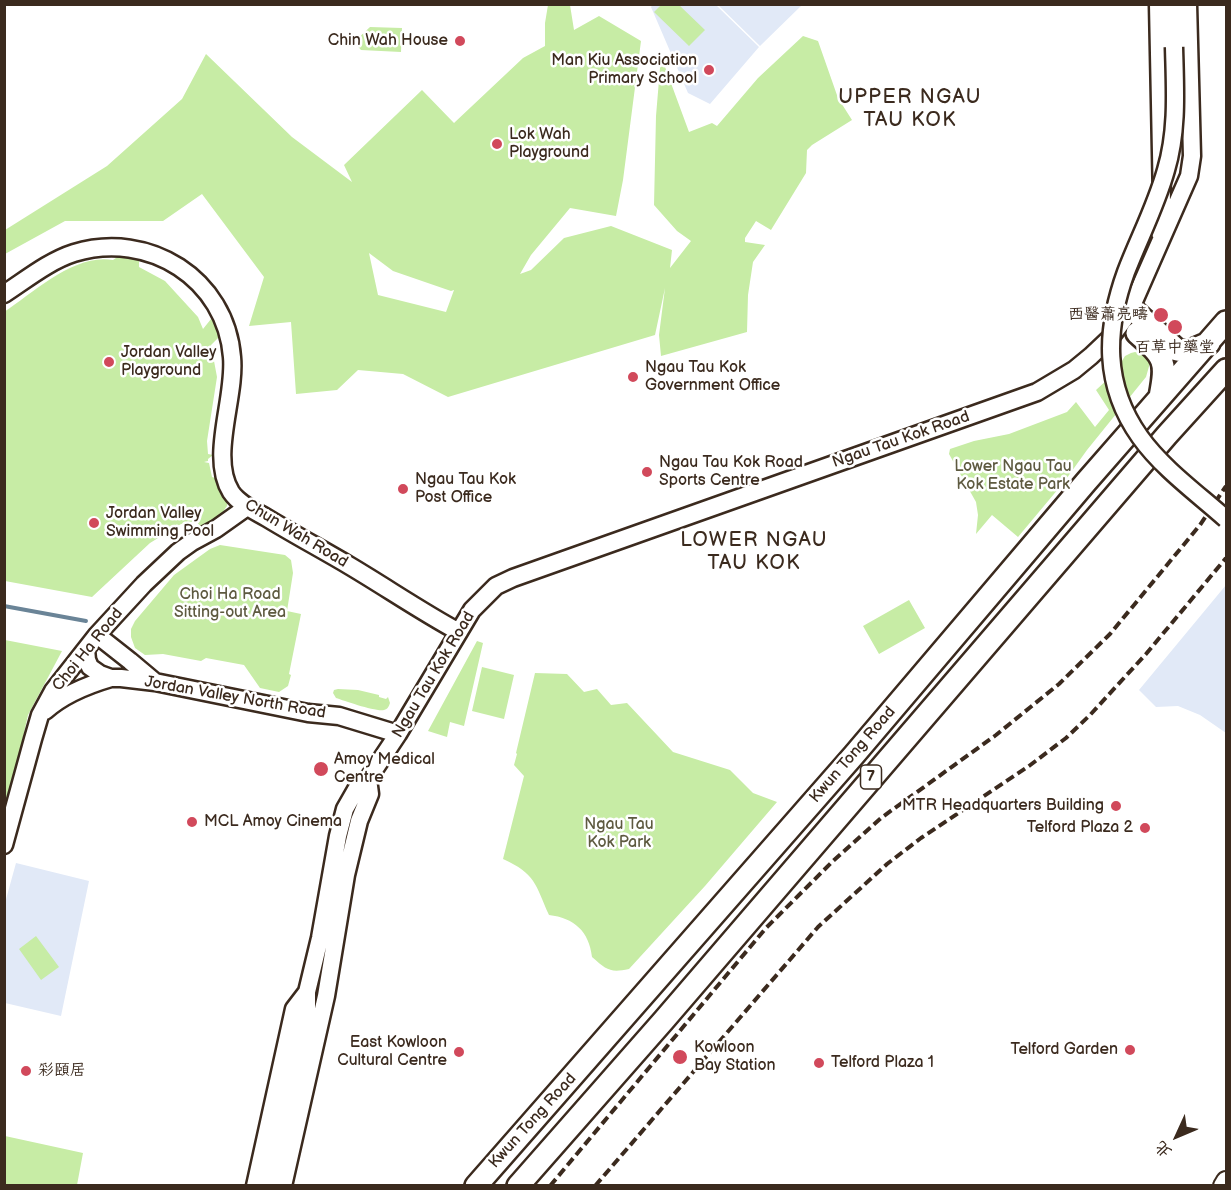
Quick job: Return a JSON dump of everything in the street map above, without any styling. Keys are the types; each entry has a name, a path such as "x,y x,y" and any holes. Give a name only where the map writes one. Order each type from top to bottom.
{"highway":[{"path":"1127,315 1177,350 1188,352 1209,343"},
{"path":"1127,315 1161,356 1164,369 1160,397"},
{"name":"Kwun Tong Road","path":"476,1185 861,747 1160,397 1227,322"},
{"name":"Kwun Tong Road","path":"518,1185 671,1012 1167,435 1227,370"}],"main road":[{"name":"Ngau Tau Kok Road","path":"1158,4 1162,202 1158,246"},
{"path":"1172,4 1174,116 1170,155 1160,189 1121,288 1113,321 1110,358 1112,375 1122,405 1140,436 1163,464 1227,519"},
{"name":"Ngau Tau Kok Road","path":"283,1185 307,1014 307,992 345,809 357,788 368,779 398,734 472,610 496,586 513,578 1037,392 1083,363 1110,338 1127,315 1186,184 1192,156 1188,4"},
{"name":"Chun Wah Road","path":"4,294 62,257 101,248 126,248 153,253 167,259 193,277 216,306 223,318 229,337 232,388 222,454 224,471 232,493 248,507 459,632"},
{"name":"Choi Ha Road","path":"4,846 40,715 53,691 97,635 144,584 178,552 216,530 248,507"},
{"path":"97,635 154,682"},
{"path":"86,649 90,667 111,678"},
{"path":"40,715 57,700 78,689 111,678"},
{"name":"Jordan Valley North Road","path":"111,678 154,682 308,713 339,716 398,734"},
{"name":"Ngau Tau Kok Road","path":"269,1185 326,996 346,875 360,821 370,794 368,779"},
{"name":"Ngau Tau Kok Road","path":"255,1185 294,1009 307,992"},
{"path":"1223,1185 1227,1181"}],"shaded area":[{"name":"Man Kiu Association Primary School","path":"653,4 716,5 759,47 710,104 688,93 651,7"},
{"path":"718,5 802,5 760,46"},
{"path":"1226,585 1226,733 1200,715 1178,706 1156,707 1139,690"},
{"path":"16,863 89,881 61,1016 5,1003 5,903"}],"green space":[{"path":"548,5 570,5 574,30 599,16 641,41 623,180 616,216 570,208 531,255 520,274 531,270 564,238 611,226 672,250 670,268 691,241 677,231 654,205 656,116 661,56 689,132 712,123 717,126 758,78 803,36 818,41 838,98 852,120 807,150 806,173 771,230 756,221 745,238 745,242 765,245 753,262 748,295 747,332 661,356 659,335 665,288 655,335 448,397 403,374 358,370 337,390 296,394 291,322 249,326 264,277 202,194 163,221 65,221 5,254 5,230 107,166 182,99 206,54 292,137 352,182 344,165 422,90 454,123 523,58 545,46","holes":["369,253 393,271 451,291 454,290 446,312 378,295"]},
{"path":"661,5 679,5 705,30 689,46 654,12"},
{"path":"370,27 402,28 401,52 361,50 354,42"},
{"path":"125,252 139,256 139,267 165,281 198,317 203,329 215,314 221,335 211,345 217,377 207,441 208,454 213,455 204,462 209,463 212,477 229,482 227,506 207,535 196,521 181,524 150,543 92,597 5,581 4,312 70,268 99,259 113,260"},
{"name":"Lower Ngau Tau Kok Estate Park","path":"1135,352 1144,356 1150,363 1146,377 1018,537 992,515 976,534 978,515 976,502 949,454 950,449 974,441 1009,434 1067,412 1076,402 1095,427 1109,410 1096,390 1121,367 1125,356"},
{"name":"Choi Ha Road Sitting-out Area","path":"220,545 285,555 291,560 293,573 287,611 301,614 288,686 279,692 260,688 244,665 206,658 201,661 163,654 145,655 135,648 131,629 135,621 174,575 210,549"},
{"path":"909,600 925,628 879,654 863,626"},
{"path":"5,640 62,651 28,715 5,818"},
{"path":"477,641 483,643 464,726 450,722 447,737 428,731"},
{"path":"482,667 514,675 504,719 472,711"},
{"name":"Ngau Tau Kok Park","path":"535,673 567,674 584,692 597,689 611,705 627,703 673,752 730,770 753,793 777,802 705,886 629,969 617,971 601,965 592,957 588,940 579,927 566,919 549,915 533,881 514,864 503,859 524,776 514,765"},
{"path":"338,689 358,690 386,699 388,697 390,703 384,710 368,708 336,698 333,693"},
{"path":"36,936 59,967 41,980 19,949"},
{"path":"5,1136 83,1153 77,1185 5,1185"}],"waterway":[{"path":"4,606 86,621"}],"railway":[{"path":"550,1186 766,928 833,861 881,818 996,735 1059,684 1110,634 1200,525 1226,486"},
{"path":"595,1186 818,927 887,864 921,838 1029,766 1066,738 1146,654 1226,558"}],"place":[{"name":"Chin Wah House","path":"460,41"},
{"name":"Man Kiu Association Primary School","path":"709,70"},
{"name":"Lok Wah Playground","path":"497,144"},
{"name":"西醫蕭亮疇","path":"1161,315"},
{"name":"百草中藥堂","path":"1175,327"},
{"name":"Jordan Valley Playground","path":"109,362"},
{"name":"Ngau Tau Kok Government Office","path":"633,377"},
{"name":"Ngau Tau Kok Road Sports Centre","path":"647,472"},
{"name":"Ngau Tau Kok Post Office","path":"403,489"},
{"name":"Jordan Valley Swimming Pool","path":"94,523"},
{"name":"Amoy Medical Centre","path":"321,769"},
{"name":"MTR Headquarters Building","path":"1116,806"},
{"name":"MCL Amoy Cinema","path":"192,822"},
{"name":"Telford Plaza 2","path":"1145,828"},
{"name":"Telford Garden","path":"1130,1050"},
{"name":"East Kowloon Cultural Centre","path":"459,1052"},
{"name":"Kowloon Bay Station","path":"680,1057"},
{"name":"Telford Plaza 1","path":"819,1063"},
{"name":"彩頤居","path":"26,1071"}],"district":[{"name":"UPPER NGAU TAU KOK","path":"910,110"},
{"name":"LOWER NGAU TAU KOK","path":"754,552"}]}
